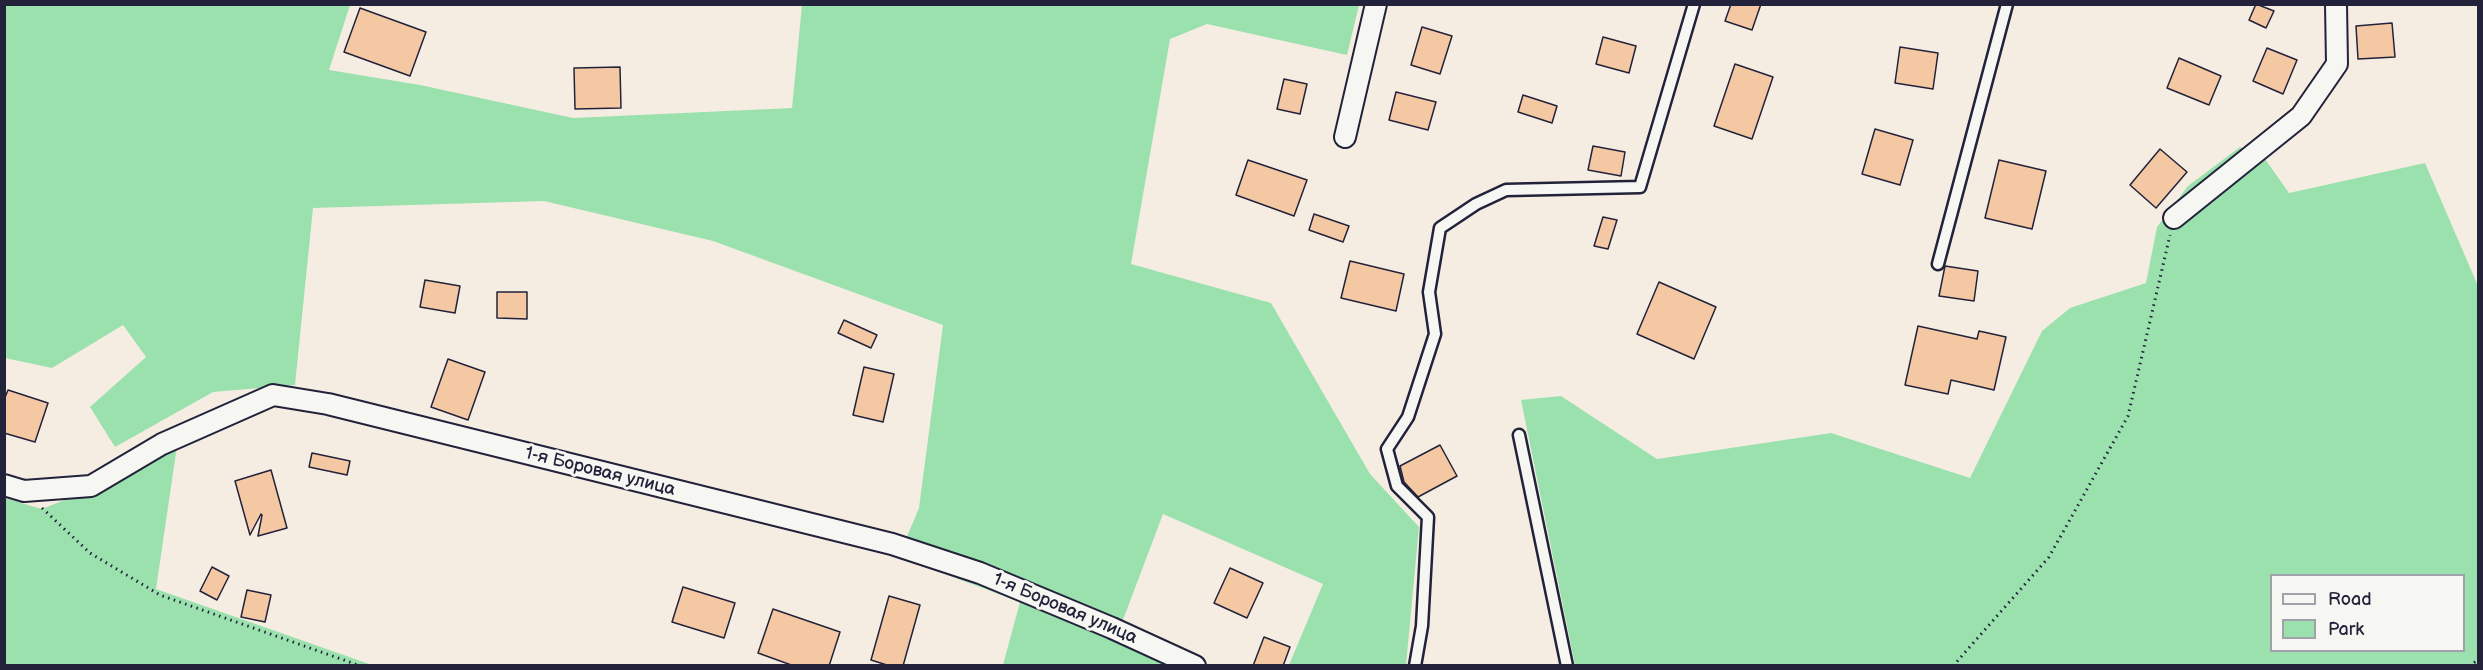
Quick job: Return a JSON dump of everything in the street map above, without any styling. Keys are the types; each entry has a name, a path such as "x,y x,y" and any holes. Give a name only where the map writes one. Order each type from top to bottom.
{"street":[{"path":"1345,137 1376,4"},
{"path":"2174,218 2301,116 2337,64 2336,4"},
{"name":"1-я Боровая улица","path":"4,485 24,491 91,486 162,444 273,395 328,404 892,544 980,573 1112,628 1194,666"}],"lane":[{"path":"1415,666 1422,626 1428,517 1397,486 1387,449 1408,417 1435,334 1429,292 1440,228 1476,204 1506,189 1640,187 1694,4"},
{"path":"1938,264 2007,4"},
{"path":"1519,435 1567,666"}],"path":[{"path":"1953,666 2049,557 2128,416 2174,218"},
{"path":"24,491 90,553 160,595 361,666"},
{"path":"2469,666 2478,660"}],"green space":[{"path":"5,5 350,5 329,70 420,85 573,118 792,108 802,5 1359,5 1347,55 1207,24 1170,39 1131,264 1271,303 1370,474 1419,527 1406,665 1289,665 1323,584 1163,514 1118,633 1193,665 1003,665 1020,602 905,559 906,539 919,508 943,325 713,241 544,201 313,208 295,385 213,392 115,447 90,407 146,357 123,325 52,368 5,358"},
{"path":"2240,147 2265,159 2289,193 2425,163 2478,286 2478,665 1575,665 1521,400 1561,396 1657,459 1831,433 1970,478 2042,331 2070,308 2146,283 2157,227 2188,186"},
{"path":"178,439 156,589 372,665 5,665 4,498 42,509 131,473"}],"building":[{"path":"1731,4 1761,4 1752,30 1725,21"},
{"path":"2256,4 2274,11 2266,28 2249,20"},
{"path":"360,8 426,32 410,76 344,52"},
{"path":"2392,23 2395,57 2358,59 2356,26"},
{"path":"1422,27 1452,36 1440,74 1411,65"},
{"path":"1603,37 1636,46 1629,73 1596,64"},
{"path":"1900,47 1938,53 1933,89 1895,83"},
{"path":"2267,48 2297,60 2283,94 2253,81"},
{"path":"2179,58 2221,76 2209,105 2167,88"},
{"path":"1735,64 1773,77 1752,139 1714,126"},
{"path":"620,67 621,108 575,109 574,68"},
{"path":"1284,79 1307,84 1300,114 1277,109"},
{"path":"1396,92 1436,102 1428,130 1389,120"},
{"path":"1523,95 1557,106 1552,123 1518,112"},
{"path":"1875,129 1913,140 1900,185 1862,174"},
{"path":"1593,146 1625,152 1621,176 1588,170"},
{"path":"2160,149 2187,172 2156,208 2130,185"},
{"path":"1248,160 1307,180 1294,216 1236,195"},
{"path":"1999,160 2046,171 2032,229 1985,218"},
{"path":"1314,214 1349,226 1343,242 1309,230"},
{"path":"1603,217 1617,220 1608,249 1594,246"},
{"path":"1350,261 1404,274 1396,311 1341,298"},
{"path":"1945,266 1978,271 1974,301 1939,296"},
{"path":"425,280 460,286 455,313 420,307"},
{"path":"1659,282 1716,307 1694,359 1637,334"},
{"path":"497,292 527,292 527,319 497,318"},
{"path":"844,320 877,335 871,348 838,333"},
{"path":"1918,326 1977,339 1979,331 2006,337 1994,390 1951,380 1948,394 1905,385"},
{"path":"448,359 485,372 468,420 431,407"},
{"path":"864,367 894,374 883,422 853,415"},
{"path":"8,390 48,403 35,442 4,433 4,400"},
{"path":"1440,445 1457,476 1418,497 1404,482 1400,466"},
{"path":"312,453 350,461 347,475 309,467"},
{"path":"271,470 287,528 258,536 261,514 250,535 235,481"},
{"path":"212,567 229,576 217,600 200,591"},
{"path":"1230,568 1263,583 1247,618 1214,603"},
{"path":"683,587 735,603 724,638 672,622"},
{"path":"247,590 271,595 265,622 241,617"},
{"path":"889,596 920,605 903,666 890,666 871,660"},
{"path":"773,609 840,632 829,666 794,666 758,653"},
{"path":"1264,637 1290,647 1283,666 1253,666"}]}
